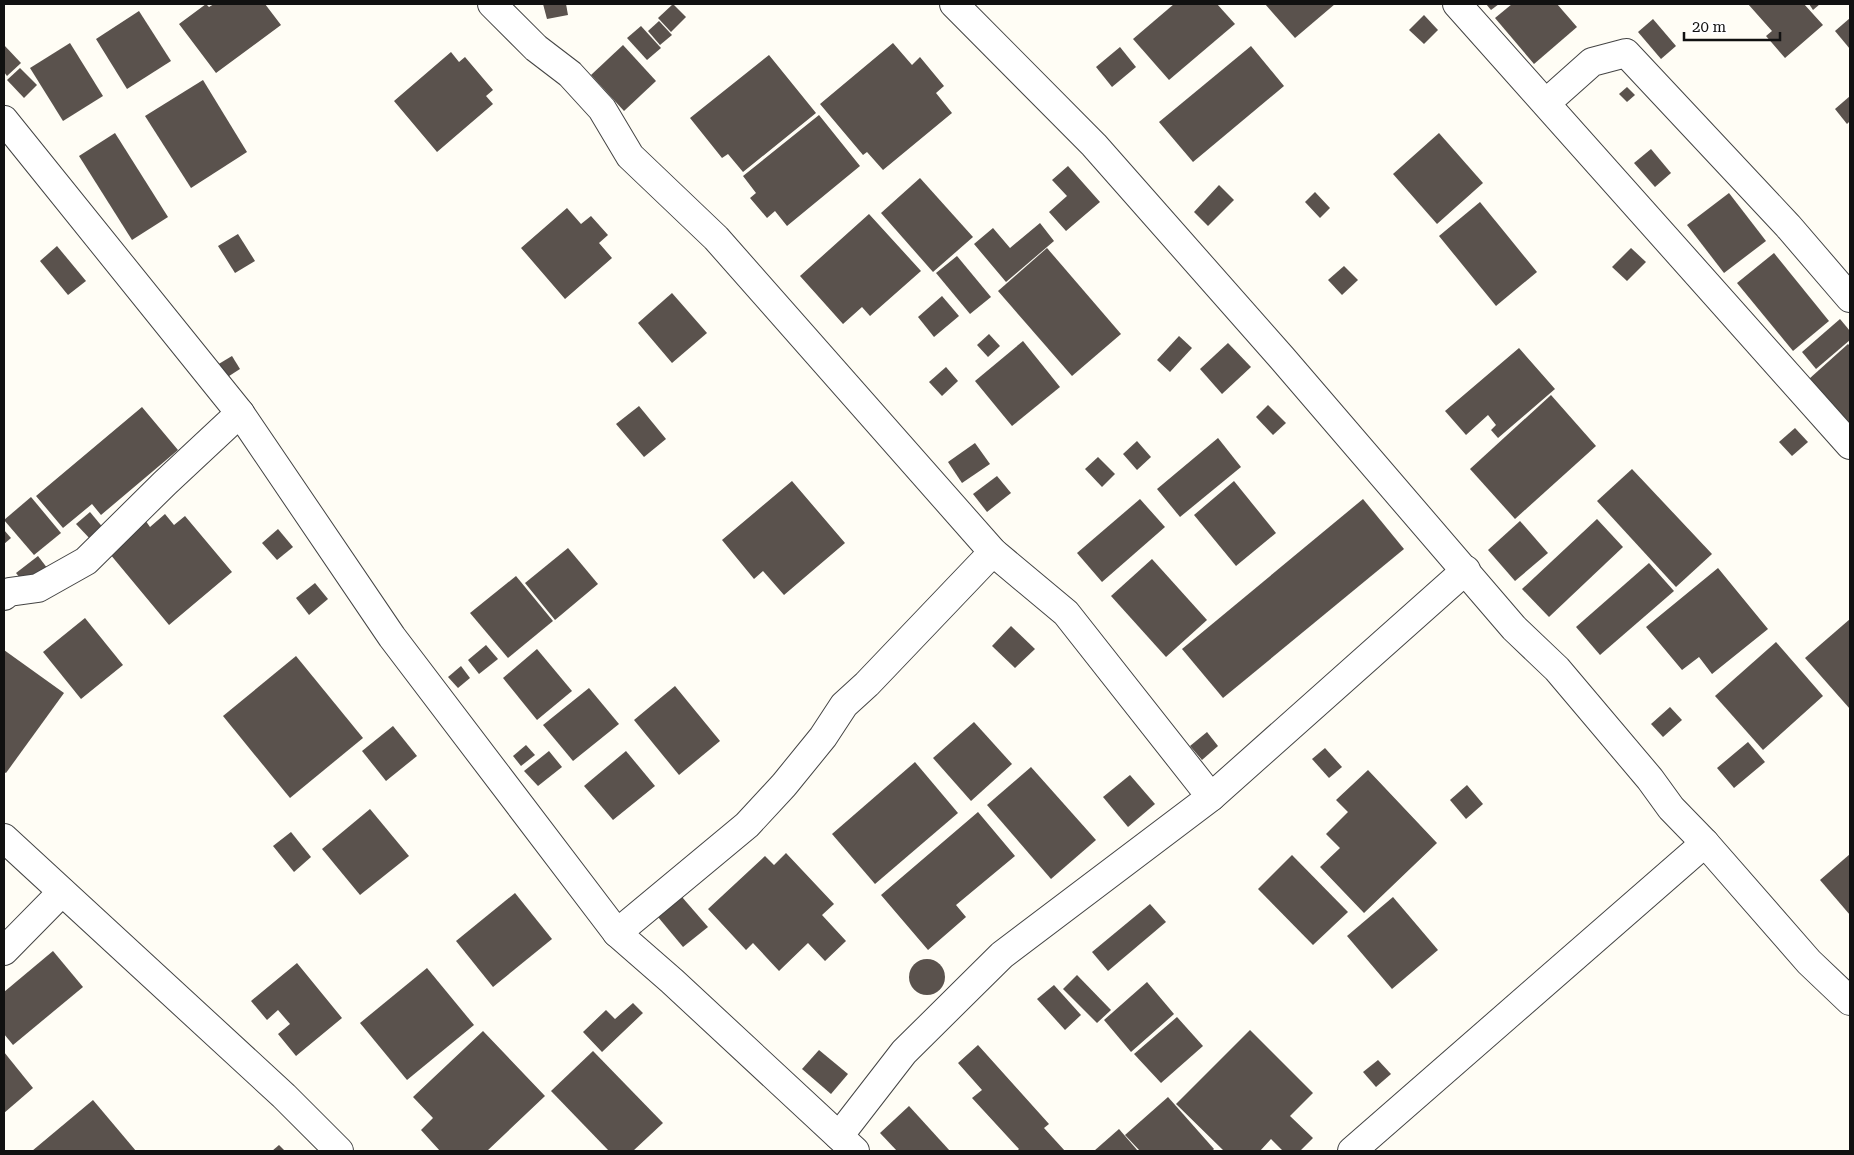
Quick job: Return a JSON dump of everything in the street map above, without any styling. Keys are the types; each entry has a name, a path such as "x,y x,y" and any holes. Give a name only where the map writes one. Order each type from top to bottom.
{"street":[{"path":"492,4 536,48 570,74 602,109 630,156 716,238 993,552 1066,612 1211,797"},
{"path":"954,4 1094,145 1289,366 1514,628 1557,669 1650,779 1671,808 1705,843 1809,962 1850,1001"},
{"path":"1457,4 1850,445"},
{"path":"1546,103 1592,62 1626,53 1788,226 1850,298"},
{"path":"4,120 240,413 392,637 617,933 672,981 847,1144 904,1052 1002,955 1211,797 1466,570"},
{"path":"4,596 9,592 38,588 86,561 165,482 240,413"},
{"path":"617,933 747,825 784,786 823,737 844,705 867,684 993,552"},
{"path":"4,838 284,1096 339,1151"},
{"path":"1352,1151 1705,843"},
{"path":"4,951 62,892"}],"building":[{"path":"206,4 209,7 214,4 265,4 281,25 216,73 179,24"},
{"path":"543,4 566,4 568,15 547,19"},
{"path":"673,4 686,17 671,32 658,18"},
{"path":"1174,4 1217,4 1235,24 1169,80 1133,39"},
{"path":"1265,4 1335,4 1295,38"},
{"path":"1486,4 1499,4 1491,10"},
{"path":"1512,4 1557,4 1577,27 1534,64 1495,18"},
{"path":"1748,4 1804,4 1823,25 1785,58 1766,36 1772,31"},
{"path":"1809,4 1820,4 1813,10"},
{"path":"139,11 171,61 127,89 96,39"},
{"path":"1424,15 1438,30 1424,44 1409,30"},
{"path":"1850,18 1850,49 1835,31"},
{"path":"1653,19 1676,46 1661,59 1638,32"},
{"path":"659,21 672,35 660,45 648,31"},
{"path":"641,26 661,48 647,60 627,38"},
{"path":"70,43 103,96 63,121 30,68"},
{"path":"893,43 912,65 920,57 944,86 936,93 952,113 883,170 867,152 863,155 820,104"},
{"path":"4,45 21,63 7,76 4,72"},
{"path":"623,45 656,81 624,111 591,75"},
{"path":"1251,46 1284,86 1193,162 1159,122"},
{"path":"1120,47 1136,67 1112,87 1096,67"},
{"path":"451,52 459,62 465,57 493,90 486,96 493,104 437,152 394,101"},
{"path":"769,55 816,113 743,172 728,154 722,158 690,118"},
{"path":"20,68 37,85 24,98 7,80"},
{"path":"203,80 247,152 191,188 145,116"},
{"path":"1627,87 1635,95 1627,102 1619,94"},
{"path":"1850,96 1850,121 1847,124 1835,109"},
{"path":"819,115 860,166 787,226 775,211 767,218 750,198 756,193 743,176"},
{"path":"115,133 168,217 132,240 79,156"},
{"path":"1439,133 1483,183 1437,224 1393,174"},
{"path":"1651,149 1671,173 1655,187 1634,163"},
{"path":"1068,166 1100,202 1066,231 1049,212 1067,196 1052,180"},
{"path":"920,178 973,237 933,272 881,213"},
{"path":"1219,185 1234,200 1208,226 1194,212"},
{"path":"1315,192 1330,208 1320,218 1305,202"},
{"path":"1729,193 1766,241 1724,273 1687,225"},
{"path":"1480,202 1537,272 1496,306 1439,236"},
{"path":"567,208 581,224 591,216 608,235 599,243 612,258 565,299 521,248"},
{"path":"869,214 921,271 870,316 862,307 843,324 800,276"},
{"path":"1040,223 1054,241 1006,282 974,244 993,228 1010,248"},
{"path":"238,234 255,261 235,273 218,246"},
{"path":"57,246 86,281 68,295 40,261"},
{"path":"1047,248 1121,334 1072,376 998,291"},
{"path":"1631,248 1646,262 1627,281 1612,267"},
{"path":"1774,253 1829,321 1793,351 1737,283"},
{"path":"957,256 991,297 970,314 936,273"},
{"path":"1344,266 1358,280 1342,295 1328,280"},
{"path":"672,293 707,333 672,363 638,323"},
{"path":"942,296 959,316 934,337 918,317"},
{"path":"1840,319 1850,331 1850,340 1816,369 1802,352"},
{"path":"989,334 1000,346 988,357 977,345"},
{"path":"1179,336 1192,348 1170,372 1157,360"},
{"path":"1023,341 1060,387 1012,426 975,381"},
{"path":"1228,343 1251,367 1222,394 1200,369"},
{"path":"1848,344 1850,346 1850,427 1809,379"},
{"path":"1519,348 1555,389 1498,438 1491,430 1496,425 1488,415 1466,435 1445,411"},
{"path":"232,356 240,369 226,378 217,365"},
{"path":"946,367 958,381 942,396 929,382"},
{"path":"1551,395 1596,446 1515,519 1470,469"},
{"path":"1268,405 1286,423 1273,435 1256,417"},
{"path":"639,406 666,439 644,457 616,424"},
{"path":"142,407 178,450 101,515 92,504 63,528 36,496"},
{"path":"1795,428 1808,442 1792,456 1779,442"},
{"path":"1218,438 1241,467 1180,517 1157,489"},
{"path":"1137,441 1151,457 1137,470 1123,454"},
{"path":"975,443 990,464 962,483 948,462"},
{"path":"1098,457 1115,474 1102,487 1085,469"},
{"path":"1632,469 1712,554 1676,587 1597,501"},
{"path":"997,476 1011,493 987,512 973,494"},
{"path":"792,481 845,543 784,595 763,571 754,579 722,540"},
{"path":"1234,481 1276,533 1236,566 1194,515"},
{"path":"31,497 61,533 34,555 4,520"},
{"path":"1140,499 1165,527 1102,582 1077,553"},
{"path":"1363,499 1404,549 1223,698 1182,649"},
{"path":"90,512 105,530 92,541 76,524"},
{"path":"165,514 174,525 185,516 232,572 169,625 105,548 143,517 150,527"},
{"path":"1597,519 1623,547 1549,617 1522,589"},
{"path":"1520,521 1548,553 1515,581 1488,550"},
{"path":"278,529 293,547 277,560 262,543"},
{"path":"4,530 11,538 4,544"},
{"path":"568,548 598,584 555,620 525,583"},
{"path":"38,556 51,573 29,589 16,573"},
{"path":"1152,559 1207,620 1166,657 1111,596"},
{"path":"1649,563 1674,591 1600,655 1576,627"},
{"path":"1718,568 1768,629 1712,674 1699,657 1682,670 1646,627"},
{"path":"516,576 553,621 508,658 470,613"},
{"path":"315,583 328,599 309,615 296,598"},
{"path":"85,618 123,665 81,699 43,652"},
{"path":"1850,619 1850,709 1805,658"},
{"path":"1011,626 1035,649 1015,668 992,646"},
{"path":"1776,642 1823,696 1763,750 1715,696"},
{"path":"486,645 498,659 479,674 468,660"},
{"path":"537,649 572,691 537,720 503,678"},
{"path":"4,650 64,693 6,773 4,772"},
{"path":"296,656 363,738 290,798 223,716"},
{"path":"461,666 470,678 458,688 448,677"},
{"path":"675,686 720,741 679,775 634,720"},
{"path":"589,688 619,724 573,761 543,725"},
{"path":"1670,707 1682,720 1663,737 1651,724"},
{"path":"974,722 1012,764 971,801 933,758"},
{"path":"393,726 417,756 386,781 362,751"},
{"path":"1207,732 1218,746 1202,760 1190,746"},
{"path":"1748,742 1765,762 1734,788 1717,768"},
{"path":"526,745 535,755 521,766 513,756"},
{"path":"1325,748 1342,767 1329,778 1312,759"},
{"path":"549,751 562,767 538,786 524,771"},
{"path":"626,751 655,786 613,820 584,786"},
{"path":"915,762 958,813 875,884 832,834"},
{"path":"1031,767 1096,840 1051,879 987,805"},
{"path":"1368,770 1437,843 1364,913 1320,867 1340,848 1326,834 1348,812 1336,800"},
{"path":"1130,775 1155,804 1128,827 1103,797"},
{"path":"1467,785 1483,804 1466,819 1450,800"},
{"path":"370,809 409,856 360,895 322,849"},
{"path":"978,812 1015,856 956,905 966,917 928,950 881,895"},
{"path":"291,832 311,857 294,872 273,846"},
{"path":"786,853 834,904 822,915 846,941 825,961 808,943 779,971 753,943 746,950 708,909 765,856 774,865"},
{"path":"1850,854 1850,915 1820,880"},
{"path":"1292,855 1348,912 1313,945 1258,889"},
{"path":"515,893 552,939 493,987 456,941"},
{"path":"682,897 708,927 683,947 658,917"},
{"path":"1393,897 1438,950 1392,989 1347,936"},
{"path":"1150,904 1166,922 1108,971 1092,952"},
{"path":"53,951 83,987 13,1045 4,1034 4,992"},
{"path":"927,959 934,960 940,964 944,970 944,984 940,990 934,994 927,995 920,994 914,990 910,984 909,977 910,970 914,964 920,960"},
{"path":"297,963 342,1018 296,1056 278,1034 290,1024 278,1010 267,1020 251,1001"},
{"path":"427,968 474,1025 407,1080 360,1023"},
{"path":"1077,975 1111,1010 1097,1023 1063,989"},
{"path":"1147,982 1174,1014 1131,1052 1104,1020"},
{"path":"1054,985 1081,1015 1065,1030 1037,999"},
{"path":"633,1003 643,1013 602,1052 583,1032 606,1010 615,1019"},
{"path":"1177,1017 1203,1046 1161,1083 1134,1054"},
{"path":"1250,1030 1313,1093 1290,1116 1313,1138 1300,1151 1283,1151 1271,1139 1260,1151 1224,1151 1176,1104"},
{"path":"483,1031 545,1096 487,1151 440,1151 421,1130 433,1118 413,1097"},
{"path":"978,1045 1049,1124 1044,1128 1065,1151 1017,1151 1019,1149 972,1098 982,1090 958,1063"},
{"path":"819,1050 848,1074 831,1094 802,1069"},
{"path":"593,1051 663,1123 633,1151 609,1151 551,1091"},
{"path":"4,1052 33,1088 4,1113"},
{"path":"1378,1060 1391,1074 1376,1087 1363,1072"},
{"path":"1168,1097 1214,1149 1212,1151 1140,1151 1125,1135"},
{"path":"93,1100 136,1151 32,1151"},
{"path":"909,1106 950,1151 897,1151 880,1133"},
{"path":"1119,1129 1138,1151 1094,1151"},
{"path":"279,1145 285,1151 272,1151"}]}
